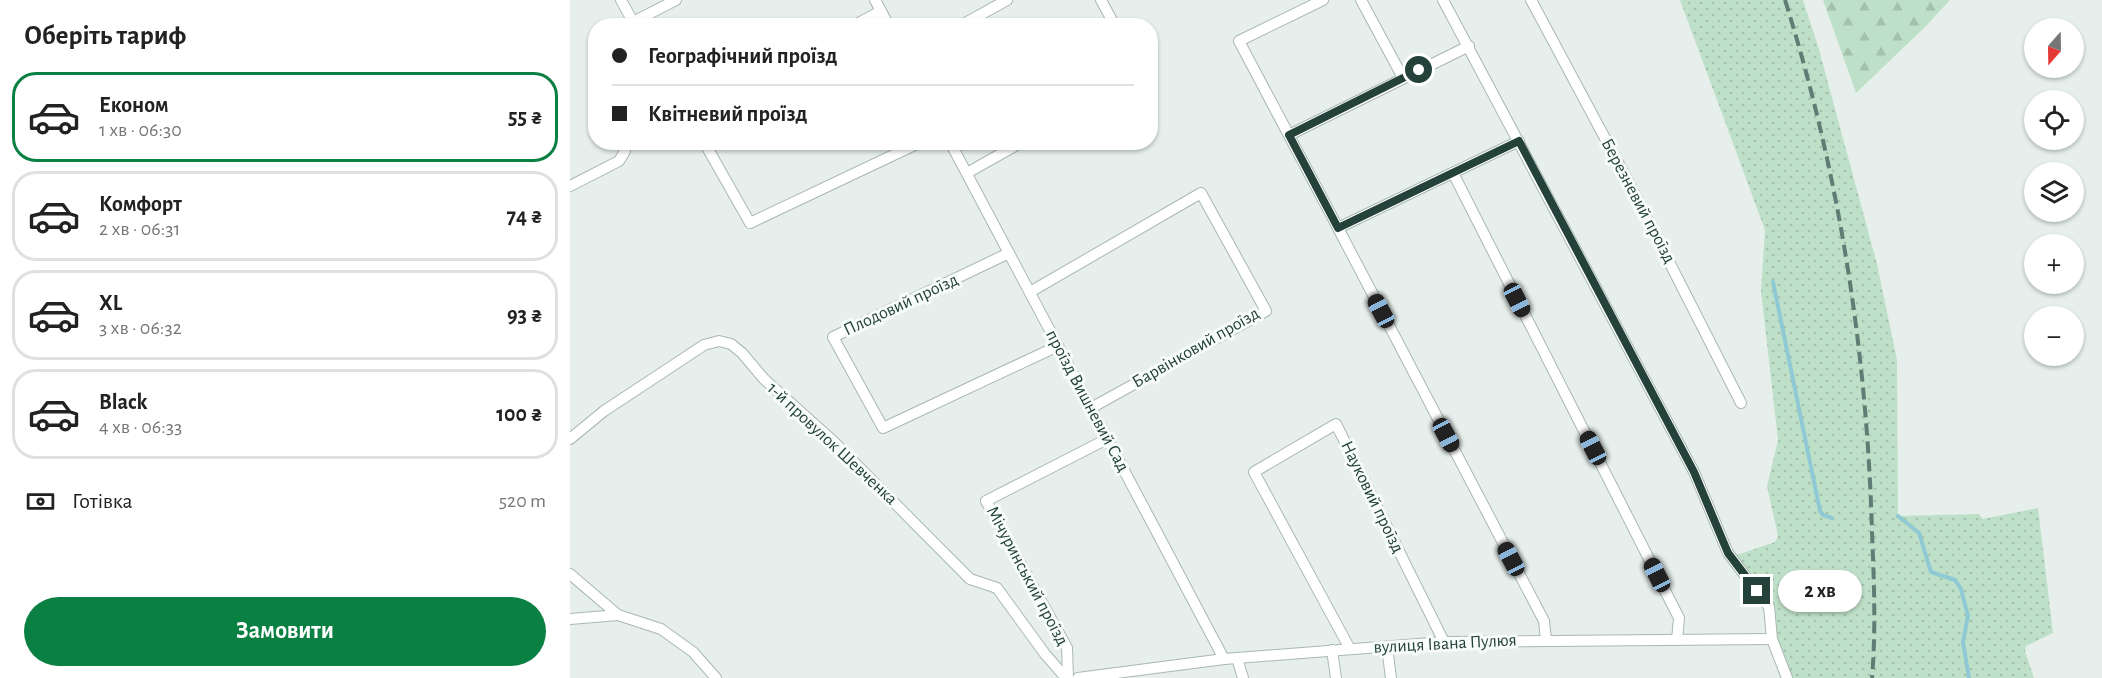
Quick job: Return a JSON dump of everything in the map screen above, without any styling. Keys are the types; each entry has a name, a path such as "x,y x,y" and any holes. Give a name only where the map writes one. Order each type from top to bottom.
{"street":[{"path":"621,0 631,18"},
{"path":"641,18 676,0"},
{"path":"875,0 885,18"},
{"path":"974,18 1007,0"},
{"path":"1101,0 1111,18"},
{"path":"1323,0 1239,41 1544,621 1546,640"},
{"path":"1361,0 1403,78"},
{"path":"1443,0 1469,45 1694,472 1728,553 1769,607 1772,639 1787,678"},
{"name":"Березневий проїзд","path":"1531,0 1629,183 1741,403"},
{"path":"868,18 881,11"},
{"path":"1289,135 1469,45"},
{"path":"1338,228 1519,141"},
{"path":"570,186 619,161 625,150"},
{"path":"709,150 750,223 904,150"},
{"name":"проїзд Вишневий Сад","path":"955,150 1224,659"},
{"path":"967,173 1009,150"},
{"path":"1453,173 1679,618 1677,640"},
{"name":"Барвінковий проїзд","path":"1030,292 1201,193 1266,311 1091,408"},
{"name":"Плодовий проїзд","path":"1009,254 833,337 883,428 1058,346"},
{"name":"1-й провулок Шевченка","path":"570,439 604,411 704,345 719,341 731,344 742,353 764,379 834,442 970,579 996,588 1045,654 1067,678"},
{"name":"Науковий проїзд","path":"1350,649 1254,471 1336,424 1444,642"},
{"name":"Мічуринський проїзд","path":"1067,678 1067,648 986,501 1107,439"},
{"path":"570,574 618,615 661,629 693,652 716,678"},
{"path":"570,619 618,615"},
{"name":"вулиця Івана Пулюя","path":"1078,678 1122,675 1224,659 1444,642 1772,639"},
{"path":"1387,647 1391,678"},
{"path":"1332,650 1336,678"},
{"path":"1238,658 1243,678"}],"green space":[{"path":"1680,0 1803,0 1818,46 1877,264 1897,360 1898,516 1979,514 1983,519 2038,508 2053,633 2026,646 2025,651 2034,678 1787,678 1769,607 1731,557 1775,542 1778,536 1767,486 1778,440 1761,291 1765,230"},
{"path":"1823,0 1950,0 1856,93"}],"waterway":[{"path":"1773,282 1820,511 1823,515 1832,518"},
{"path":"1898,516 1919,533 1931,572 1955,580 1961,589 1968,616 1963,642 1969,678"}],"railway":[{"path":"1785,0 1821,130 1835,196 1857,330 1869,465 1873,550 1872,678"}],"route":[{"path":"1419,70 1289,135 1338,228 1519,141 1694,472 1728,553 1757,591"}]}
